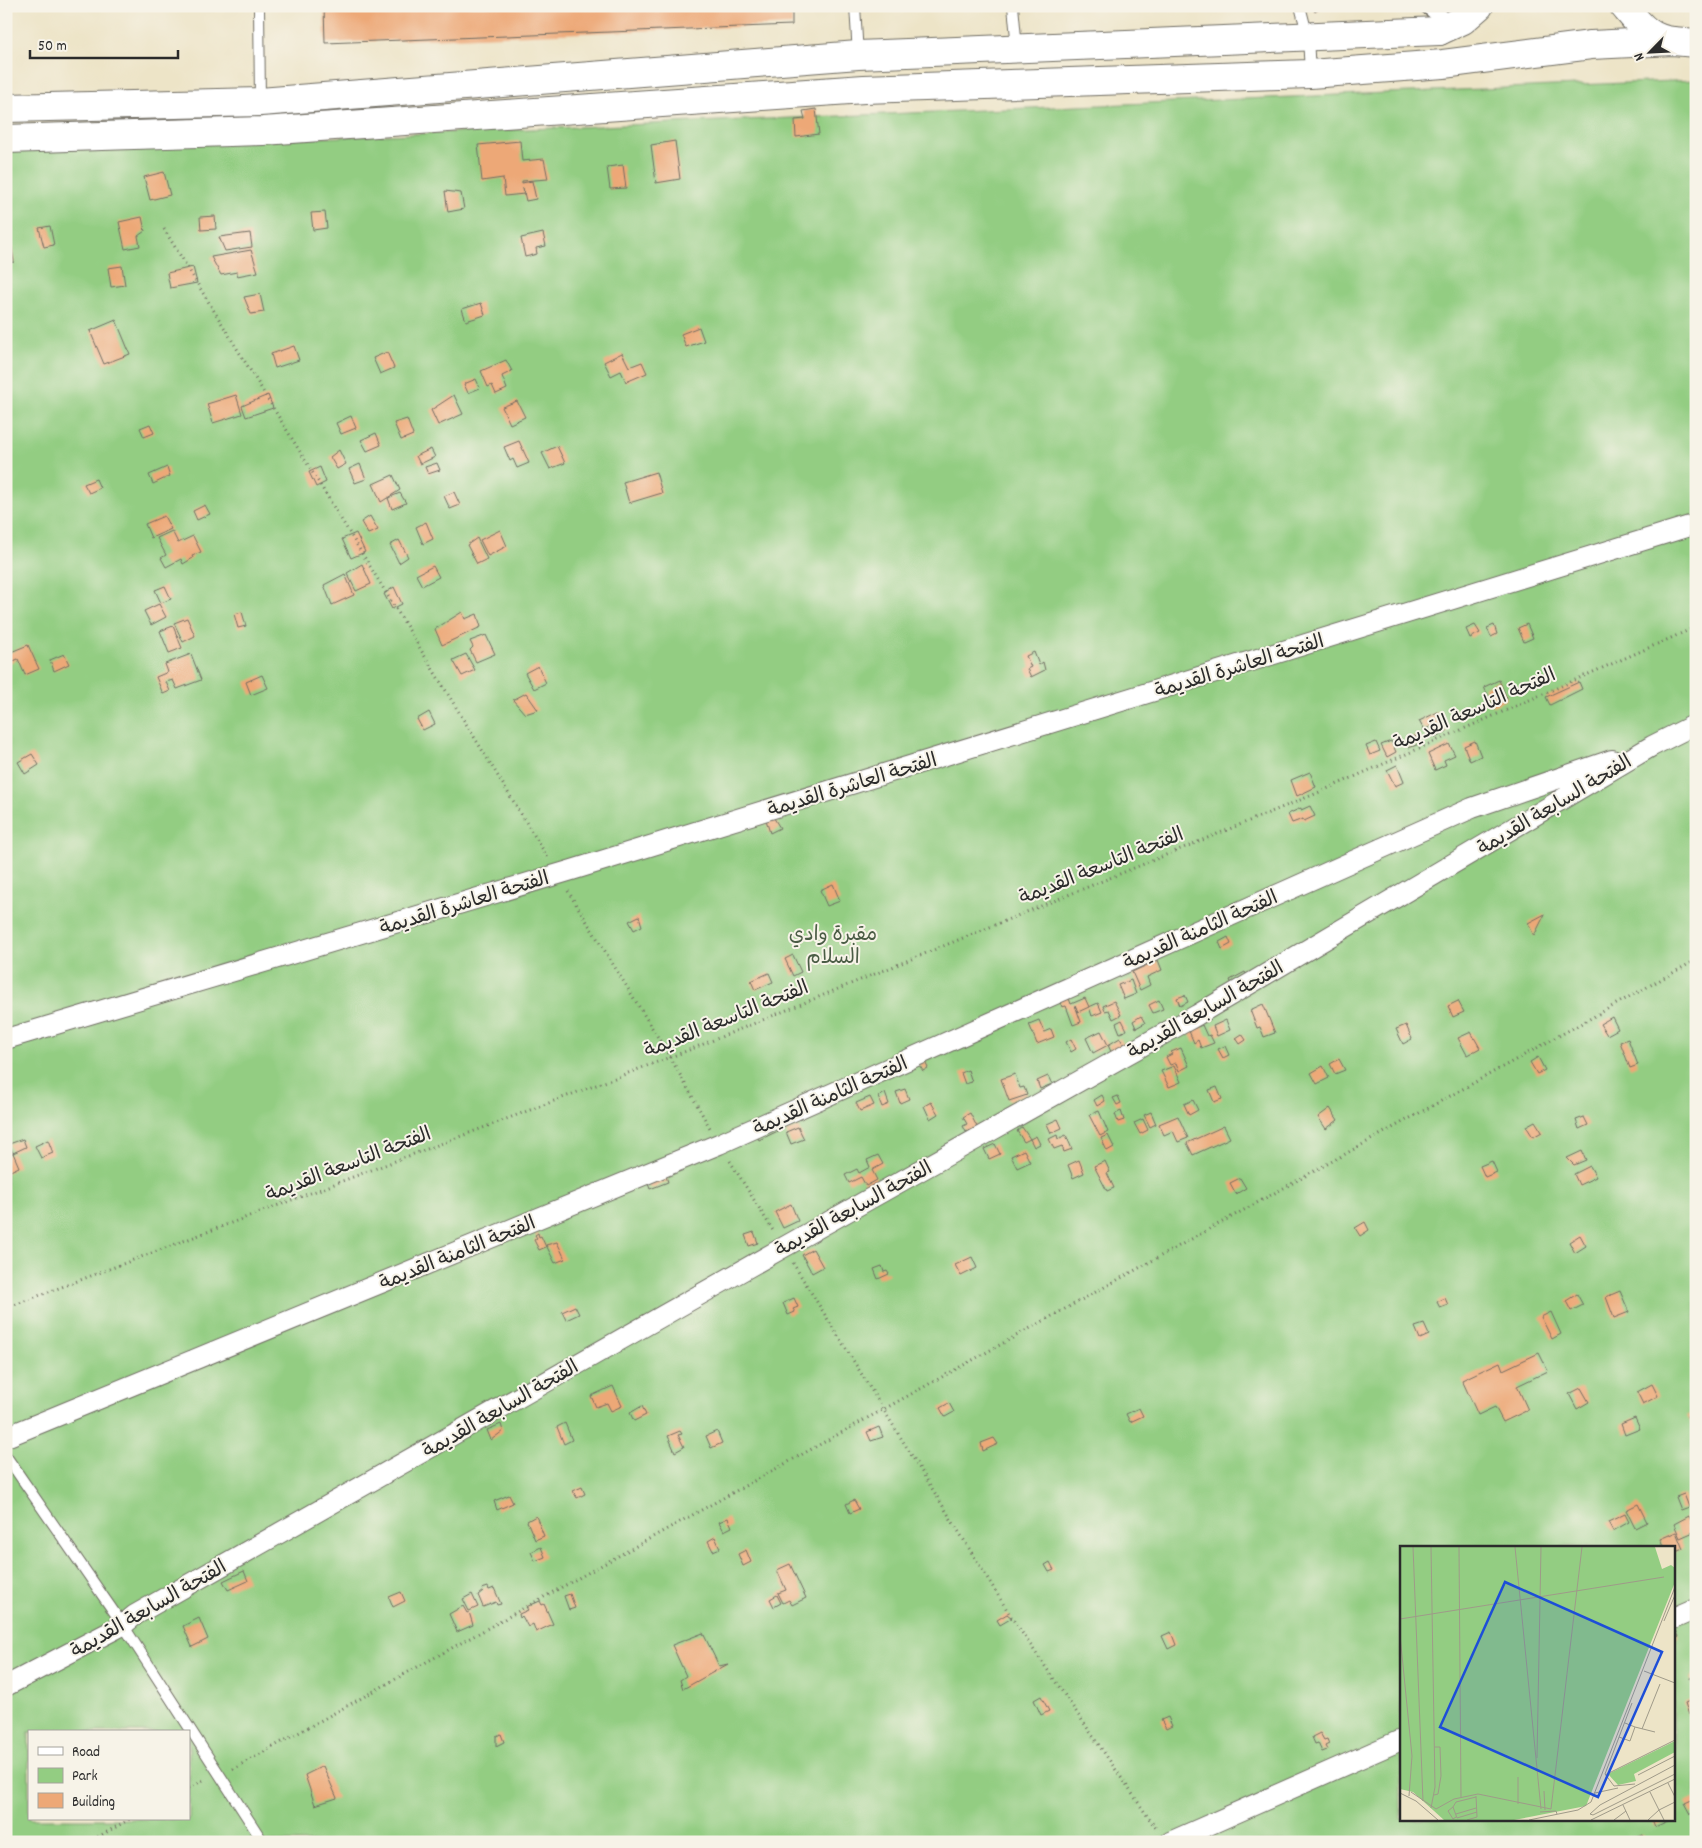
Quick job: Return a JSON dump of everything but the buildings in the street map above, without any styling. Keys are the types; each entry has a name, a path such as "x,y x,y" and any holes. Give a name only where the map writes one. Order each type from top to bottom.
{"main road":[{"path":"6,108 260,102 858,56 1308,37 1445,29 1463,20 1479,6"},
{"path":"1624,6 1653,37 1661,40 1684,42"},
{"path":"6,139 263,131 864,90 1310,74 1443,64 1591,45 1684,42"}],"street":[{"path":"1428,6 1445,29"},
{"name":"الفتحة العاشرة القديمة","path":"6,1038 558,874 1696,524"},
{"name":"الفتحة السابعة القديمة","path":"6,1686 123,1625 135,1615 1197,1015 1652,746 1696,724"},
{"name":"الفتحة الثامنة القديمة","path":"6,1437 719,1144 1472,808 1652,746"},
{"path":"1674,1619 1696,1609"},
{"path":"1165,1838 1400,1740"}],"lane":[{"path":"259,6 260,102"},
{"path":"854,6 858,56"},
{"path":"1013,6 1017,49"},
{"path":"1300,6 1308,37 1310,74"},
{"path":"6,1456 123,1625 263,1842"}],"path":[{"path":"164,229 670,1057 719,1144 884,1408 1012,1618 1165,1838"},
{"name":"الفتحة التاسعة القديمة","path":"6,1308 670,1057 1315,794 1696,627"},
{"path":"190,1787 217,1772 222,1775 1696,960"},
{"path":"89,1842 128,1820"}],"green space":[{"name":"مقبرة وادي السلام","path":"1696,80 1696,1842 6,1842 6,151"}]}
